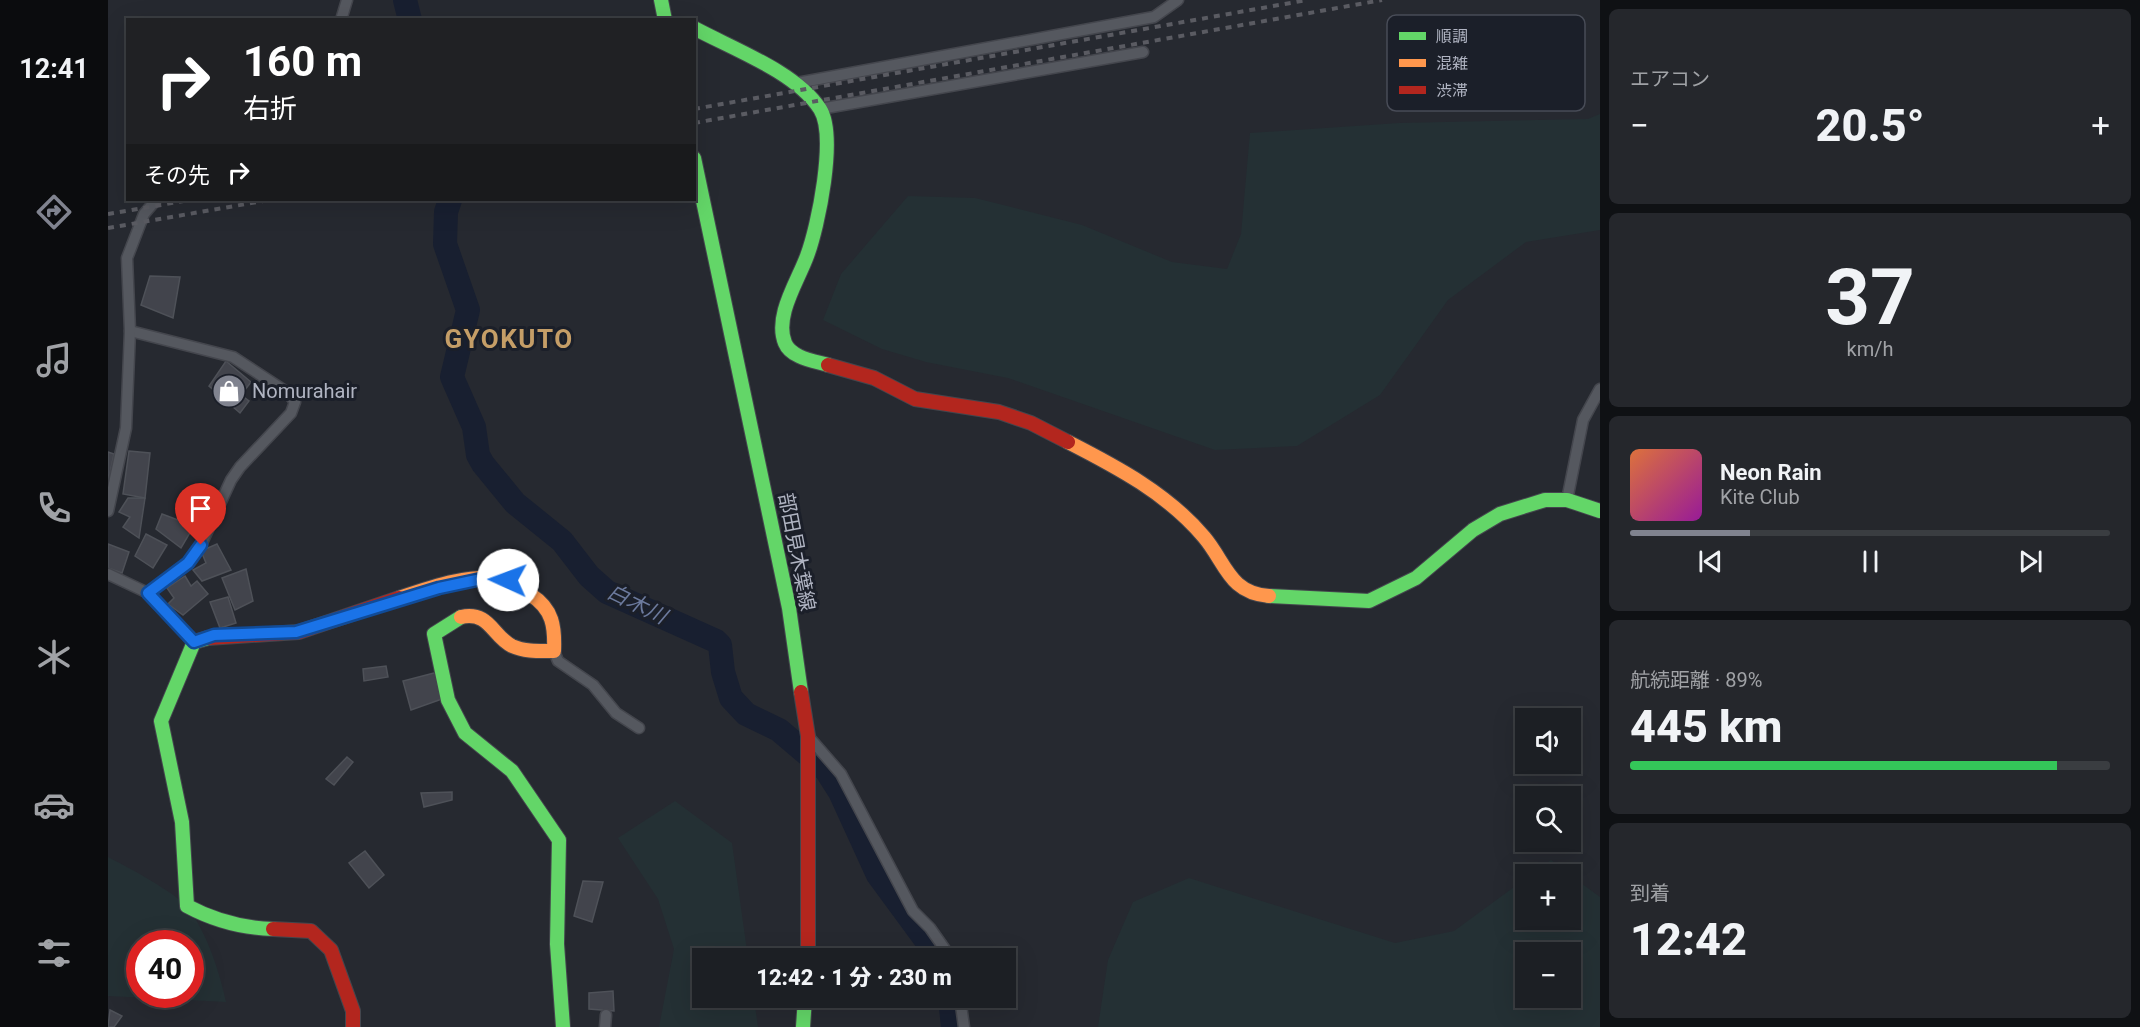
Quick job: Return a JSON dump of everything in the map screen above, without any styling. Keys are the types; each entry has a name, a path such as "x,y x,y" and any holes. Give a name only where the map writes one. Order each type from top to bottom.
{"street":[{"path":"342,18 347,0"},
{"path":"661,0 665,18"},
{"path":"797,83 1154,16 1178,0"},
{"path":"696,29 797,83 820,110 825,121 827,152 819,214 808,254 786,308 782,328 785,345 798,356 874,378 915,399 999,412 1031,423 1125,471 1183,515 1205,538 1230,579 1242,589 1260,595 1369,601 1416,578 1473,530 1500,514 1545,500 1567,500 1600,511"},
{"path":"820,110 1143,52"},
{"name":"部田見木葉線","path":"696,167 789,608 810,770 808,948"},
{"path":"108,511 126,428 129,331 128,258 144,214 155,201"},
{"path":"129,331 233,357 288,393 295,402 291,413 240,467 231,480 201,545 188,563 148,593"},
{"path":"1567,500 1583,420 1600,389"},
{"path":"108,574 148,593 194,642"},
{"path":"353,1027 353,1011 331,950 311,931 243,928 206,916 187,906 182,822 161,722 194,642 214,635 296,632 406,597 486,578 508,580 535,597 550,612 556,625 554,651 558,661 593,685 616,713 639,728"},
{"path":"554,651 526,651 508,644 481,618 465,615 451,619 434,634 448,700 465,733 512,771 534,807 559,840 556,944 563,1027"},
{"path":"808,741 841,774 913,911 930,928 944,948"},
{"path":"803,1027 804,1008"},
{"path":"961,1008 964,1027"},
{"path":"605,1027 606,1015"}],"shaded area":[{"path":"1600,114 1600,230 1526,242 1448,300 1380,395 1297,446 1215,450 1008,378 926,362 882,349 823,320 841,274 908,196 975,198 1082,225 1172,262 1227,269 1241,234 1250,133 1399,123 1588,119"},
{"path":"675,801 732,843 747,948 692,948 692,1008 755,1008 758,1027 659,1027 674,949 658,899 618,838"},
{"path":"108,857 162,887 181,901 194,916 201,930 126,930 126,997 108,996"},
{"path":"1189,878 1395,943 1454,931 1515,886 1515,930 1581,930 1581,883 1600,897 1600,1027 1098,1027 1108,960 1133,902"},
{"path":"204,936 220,978 226,1002 204,1001"}],"building":[{"path":"150,276 180,277 173,318 141,305"},
{"name":"Nomurahair","path":"226,361 251,382 241,395 249,401 240,413 209,386"},
{"path":"129,451 150,453 145,498 123,494"},
{"path":"108,452 114,454 108,482"},
{"path":"128,498 145,498 139,538 123,527 130,517 119,512"},
{"path":"162,514 194,526 181,548 156,529"},
{"path":"146,534 167,545 153,568 135,556"},
{"path":"108,544 129,552 122,573 108,568"},
{"path":"217,544 231,570 202,581 193,570 206,563 201,551"},
{"path":"246,569 253,601 235,610 222,578"},
{"path":"185,576 191,586 197,581 208,594 183,615 168,604 174,598 167,588"},
{"path":"228,597 236,623 220,628 210,602"},
{"path":"386,666 388,677 364,681 363,669"},
{"path":"438,672 442,699 411,710 403,681"},
{"path":"347,757 353,762 334,785 326,779"},
{"path":"452,792 452,800 424,807 421,793"},
{"path":"365,851 384,875 369,888 349,863"},
{"path":"583,881 603,882 592,922 574,916"},
{"path":"613,991 614,1011 589,1009 589,993"},
{"path":"110,1010 122,1016 114,1027 108,1027"}],"waterway":[{"name":"白木川","path":"405,0 410,18"},
{"name":"白木川","path":"450,201 446,212 445,244 468,310 452,377 474,427 478,455 483,464 515,503 562,541 589,576 607,592 716,641 720,645 723,672 731,698 746,714 779,730 826,770 840,792 878,875 932,948"},
{"name":"白木川","path":"951,1008 953,1027"}],"railway":[{"path":"696,109 1307,0"},
{"path":"696,123 1382,0"},
{"path":"108,214 184,201"},
{"path":"108,228 263,201"}],"traffic: fast":[{"path":"661,0 665,18"},
{"path":"696,29 780,73 796,84 820,109 825,122 827,139 824,182 816,225 807,256 788,299 782,333 785,343 792,352 828,365"},
{"path":"696,167 789,608 801,692"},
{"path":"1269,596 1369,601 1416,578 1473,530 1500,514 1545,500 1567,500 1600,511"},
{"path":"461,617 434,634 448,700 465,733 512,771 559,840 557,944 563,1027"},
{"path":"208,638 194,642 161,721 182,822 187,906 229,923 273,929"},
{"path":"803,1027 804,1008"}],"traffic: slow":[{"path":"1068,442 1105,461 1158,495 1204,537 1237,583 1256,594 1269,596"},
{"path":"399,598 438,585 467,579 495,578 511,581 544,606 553,626 554,651 517,648 505,642 485,621 471,616 461,617"}],"traffic: jam":[{"path":"828,365 874,378 915,399 999,412 1031,423 1068,442"},
{"path":"208,638 299,632 399,598"},
{"path":"801,692 808,736 808,948"},
{"path":"273,929 311,931 331,950 353,1011 353,1027"}],"place":[{"name":"Nomurahair","path":"229,391"}],"district":[{"name":"GYOKUTO","path":"509,339"}],"route":[{"path":"201,545 188,563 148,593 158,601 194,642 214,635 296,632 439,588 486,578 508,580"}]}
